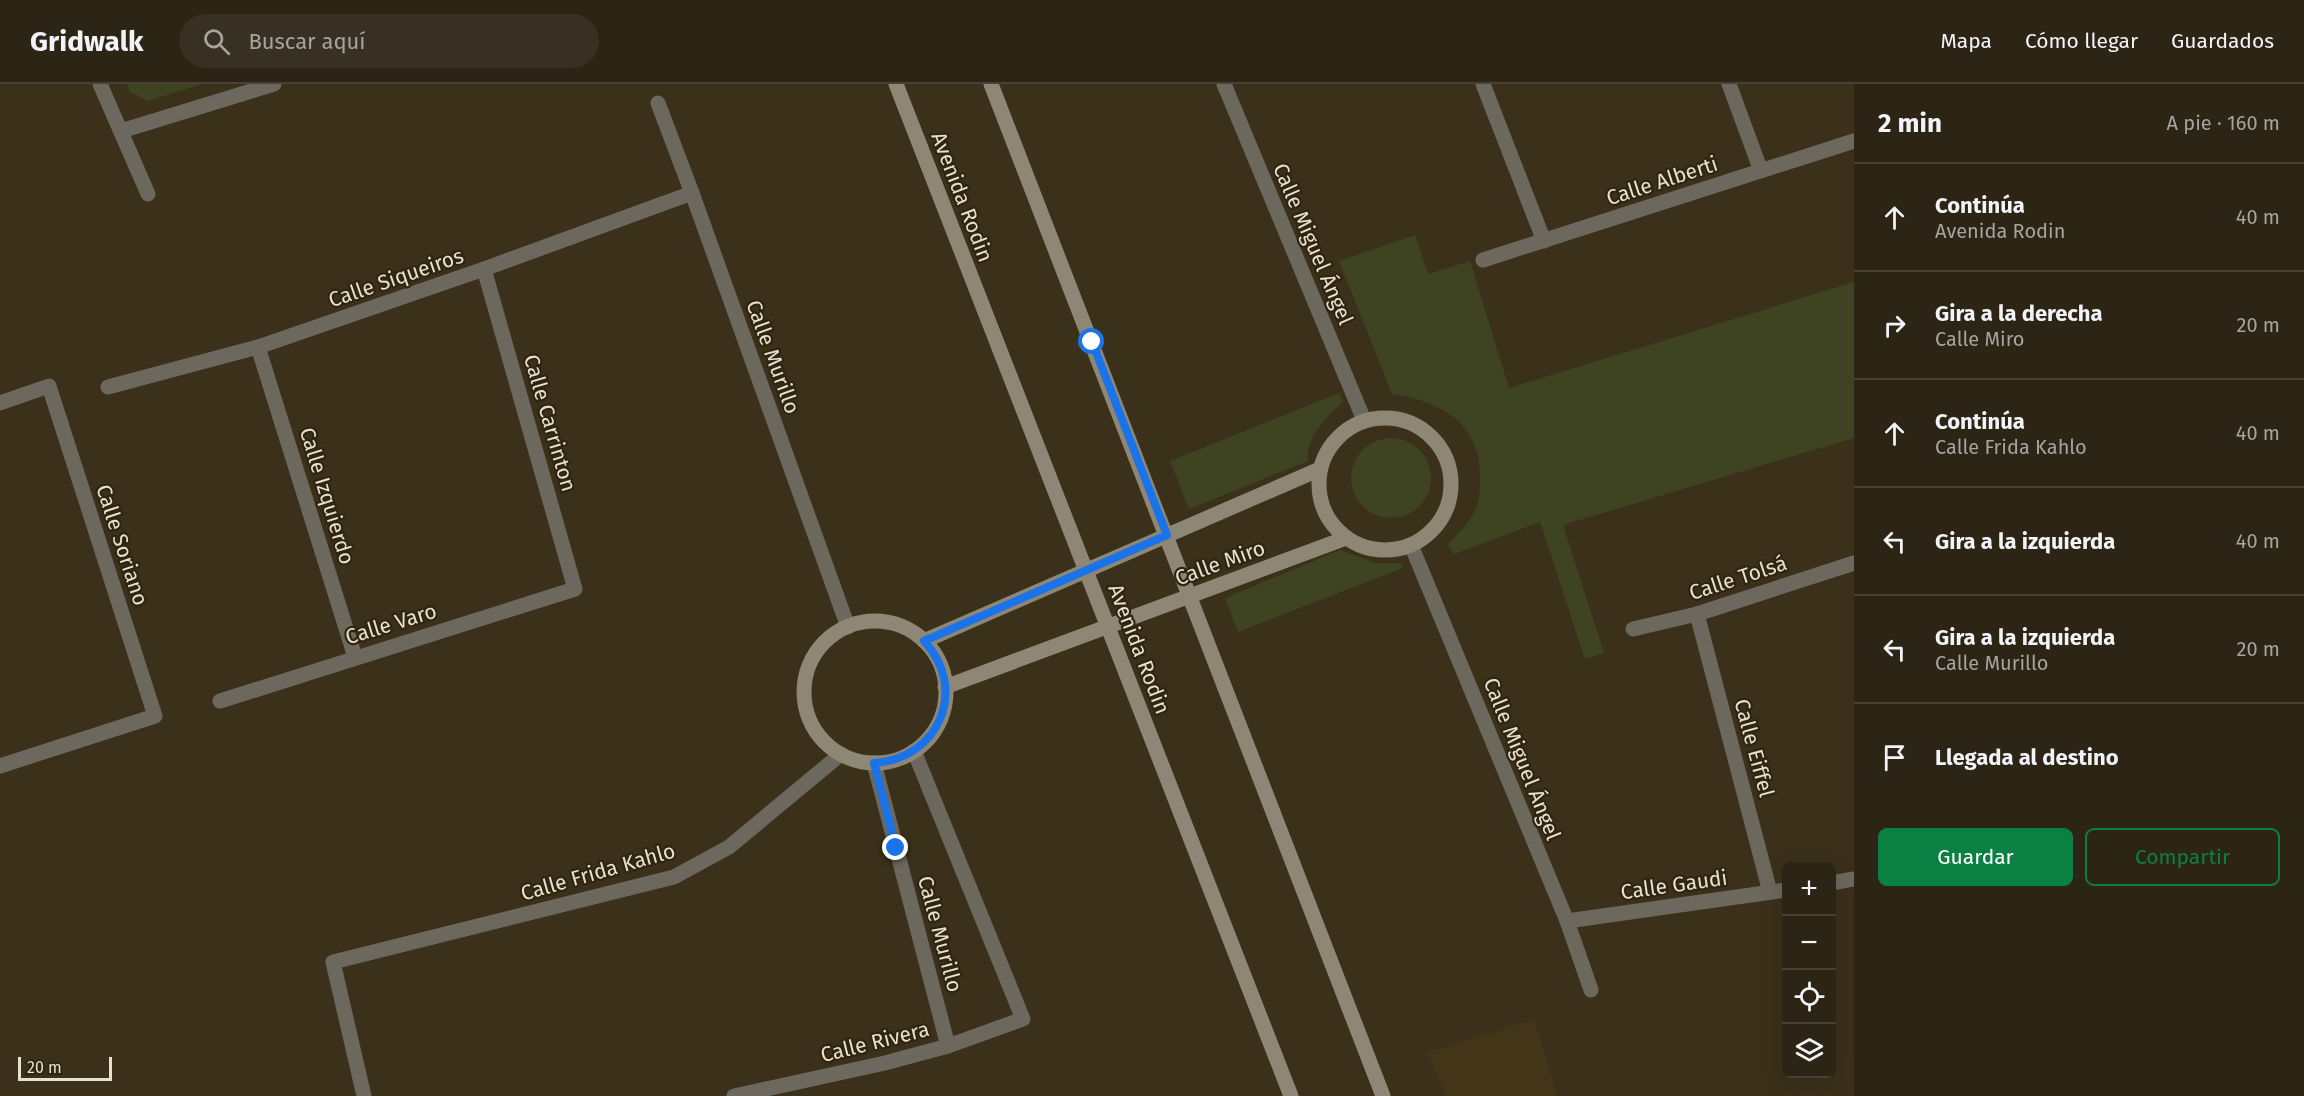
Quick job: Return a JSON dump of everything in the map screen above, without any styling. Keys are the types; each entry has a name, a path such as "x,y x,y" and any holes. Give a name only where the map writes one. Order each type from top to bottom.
{"street":[{"path":"100,84 148,194"},
{"path":"121,131 274,84"},
{"name":"Avenida Rodin","path":"896,84 1291,1096"},
{"path":"991,84 1383,1096"},
{"name":"Calle Miguel Ángel","path":"1224,84 1364,420"},
{"path":"1483,84 1544,241"},
{"path":"1729,84 1761,171"},
{"name":"Calle Murillo","path":"658,103 848,627"},
{"name":"Calle Alberti","path":"1483,260 1854,141"},
{"name":"Calle Siqueiros","path":"108,387 258,347 692,194"},
{"name":"Calle Carrinton","path":"484,269 574,589"},
{"name":"Calle Izquierdo","path":"258,347 355,657"},
{"name":"Calle Soriano","path":"0,403 49,386 155,716 0,766"},
{"path":"1386,417 1408,421 1428,433 1443,450 1450,471 1451,494 1448,505 1444,515 1430,533 1411,545 1389,550 1367,548 1346,538 1329,519 1320,495 1320,469 1329,447 1336,439 1344,431 1364,420 1386,417"},
{"name":"Calle Miro","path":"1086,570 1320,469"},
{"name":"Calle Miro","path":"1107,626 1346,538"},
{"name":"Calle Miguel Ángel","path":"1411,545 1567,921 1591,990"},
{"name":"Calle Tolsá","path":"1633,629 1696,614 1854,563"},
{"path":"924,641 1086,570"},
{"name":"Calle Varo","path":"220,701 574,589"},
{"name":"Calle Eiffel","path":"1696,614 1770,892"},
{"path":"869,621 891,623 912,632 924,641 940,665 945,687 945,703 940,720 932,734 914,751 898,759 874,763 841,754 825,742 813,726 806,708 804,688 808,669 817,651 831,637 848,627 869,621"},
{"path":"945,687 1107,626"},
{"name":"Calle Murillo","path":"914,751 1023,1019"},
{"name":"Calle Frida Kahlo","path":"364,1096 333,962 675,877 729,847 841,754"},
{"name":"Calle Murillo","path":"874,763 948,1046"},
{"path":"1836,882 1854,879"},
{"name":"Calle Gaudi","path":"1567,921 1782,890"},
{"name":"Calle Rivera","path":"734,1096 885,1064 948,1046 1023,1019"}],"shaded area":[{"path":"1534,1019 1558,1096 1446,1096 1427,1052"}],"green space":[{"path":"127,84 202,84 148,101 130,92"},
{"path":"1415,235 1428,274 1470,261 1509,388 1854,282 1854,438 1563,525 1604,653 1585,659 1540,522 1454,554 1448,544 1474,513 1480,492 1478,458 1473,442 1465,429 1441,409 1410,397 1392,394 1339,261"},
{"path":"1339,393 1343,402 1318,428 1310,444 1308,461 1189,509 1170,461"},
{"path":"1383,438 1399,438 1420,449 1431,470 1431,486 1420,507 1399,518 1383,518 1369,512 1357,500 1351,486 1351,470 1357,456 1369,444"},
{"path":"1340,550 1375,563 1401,563 1403,568 1238,632 1225,598"}],"route":[{"path":"896,848 874,763 898,759 914,751 932,734 940,720 945,703 945,679 937,658 924,641 1167,535 1092,342"}]}
